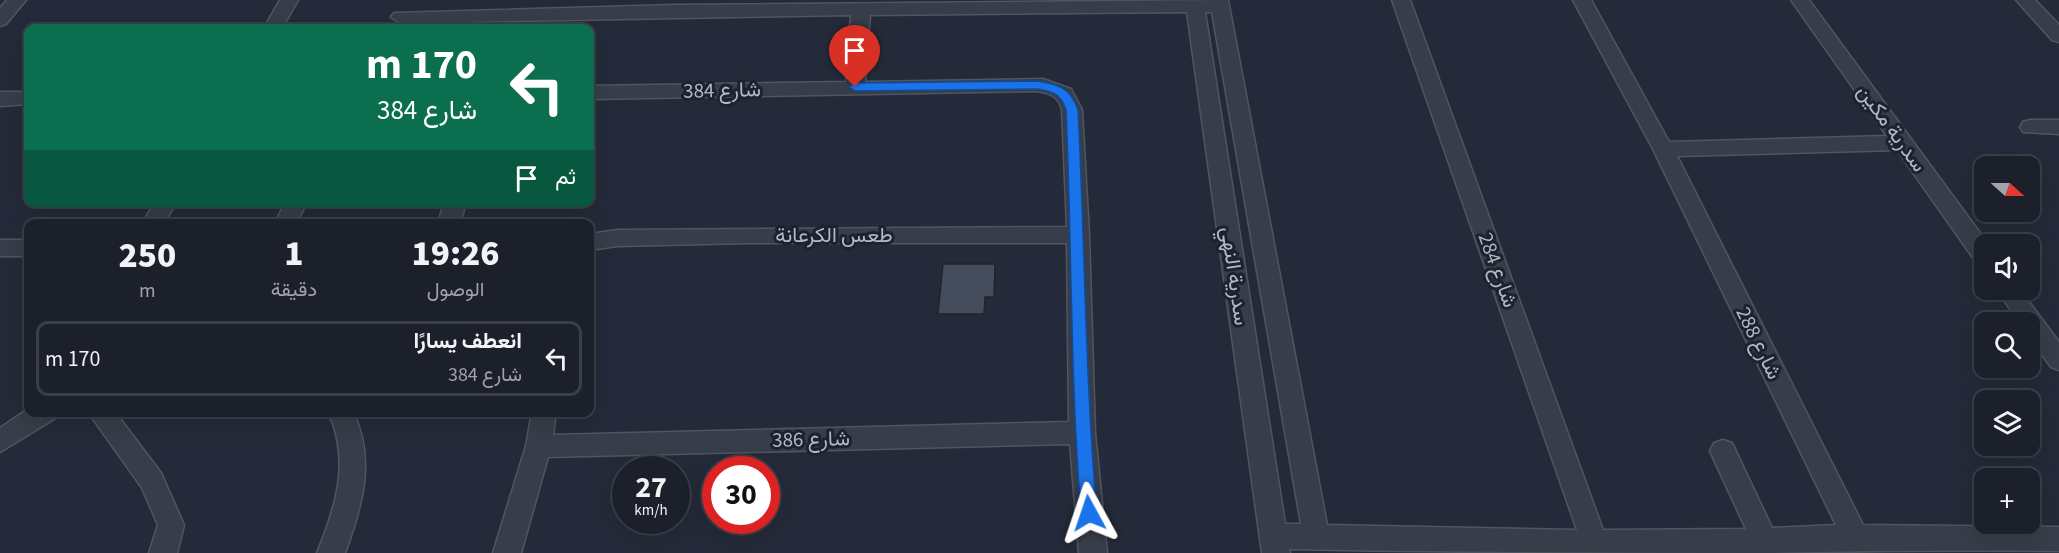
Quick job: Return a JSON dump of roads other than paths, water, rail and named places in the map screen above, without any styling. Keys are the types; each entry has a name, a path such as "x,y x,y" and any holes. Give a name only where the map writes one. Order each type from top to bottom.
{"street":[{"path":"0,20 17,0"},
{"path":"275,24 289,0"},
{"path":"396,23 409,0"},
{"name":"شارع 284","path":"1401,0 1594,541"},
{"name":"شارع 288","path":"1582,0 1663,149 1855,537"},
{"name":"سدرية مكين","path":"1800,0 1974,242"},
{"path":"2025,0 2059,36"},
{"name":"سدرية النهي","path":"1195,3 1274,544"},
{"path":"396,23 675,5 861,9 1220,3 1326,542"},
{"path":"855,87 861,9"},
{"name":"شارع 384","path":"594,93 1037,85 1062,92 1068,97 1072,110 1078,235 1082,433 1093,553"},
{"path":"0,99 24,99"},
{"path":"2030,127 2059,127"},
{"path":"1663,149 1903,143"},
{"name":"طعس الكرعانة","path":"594,241 617,238 749,235 1078,235"},
{"path":"0,248 24,248"},
{"path":"2015,300 2059,360"},
{"path":"0,441 37,417"},
{"path":"104,417 152,481 171,525 163,553"},
{"path":"331,553 351,487 352,450 349,433 342,417"},
{"path":"507,553 539,446 542,417"},
{"name":"شارع 386","path":"539,446 1082,433"},
{"path":"1723,451 1765,541"},
{"path":"1274,544 1594,541 1677,544 1855,537 2059,539"}]}
